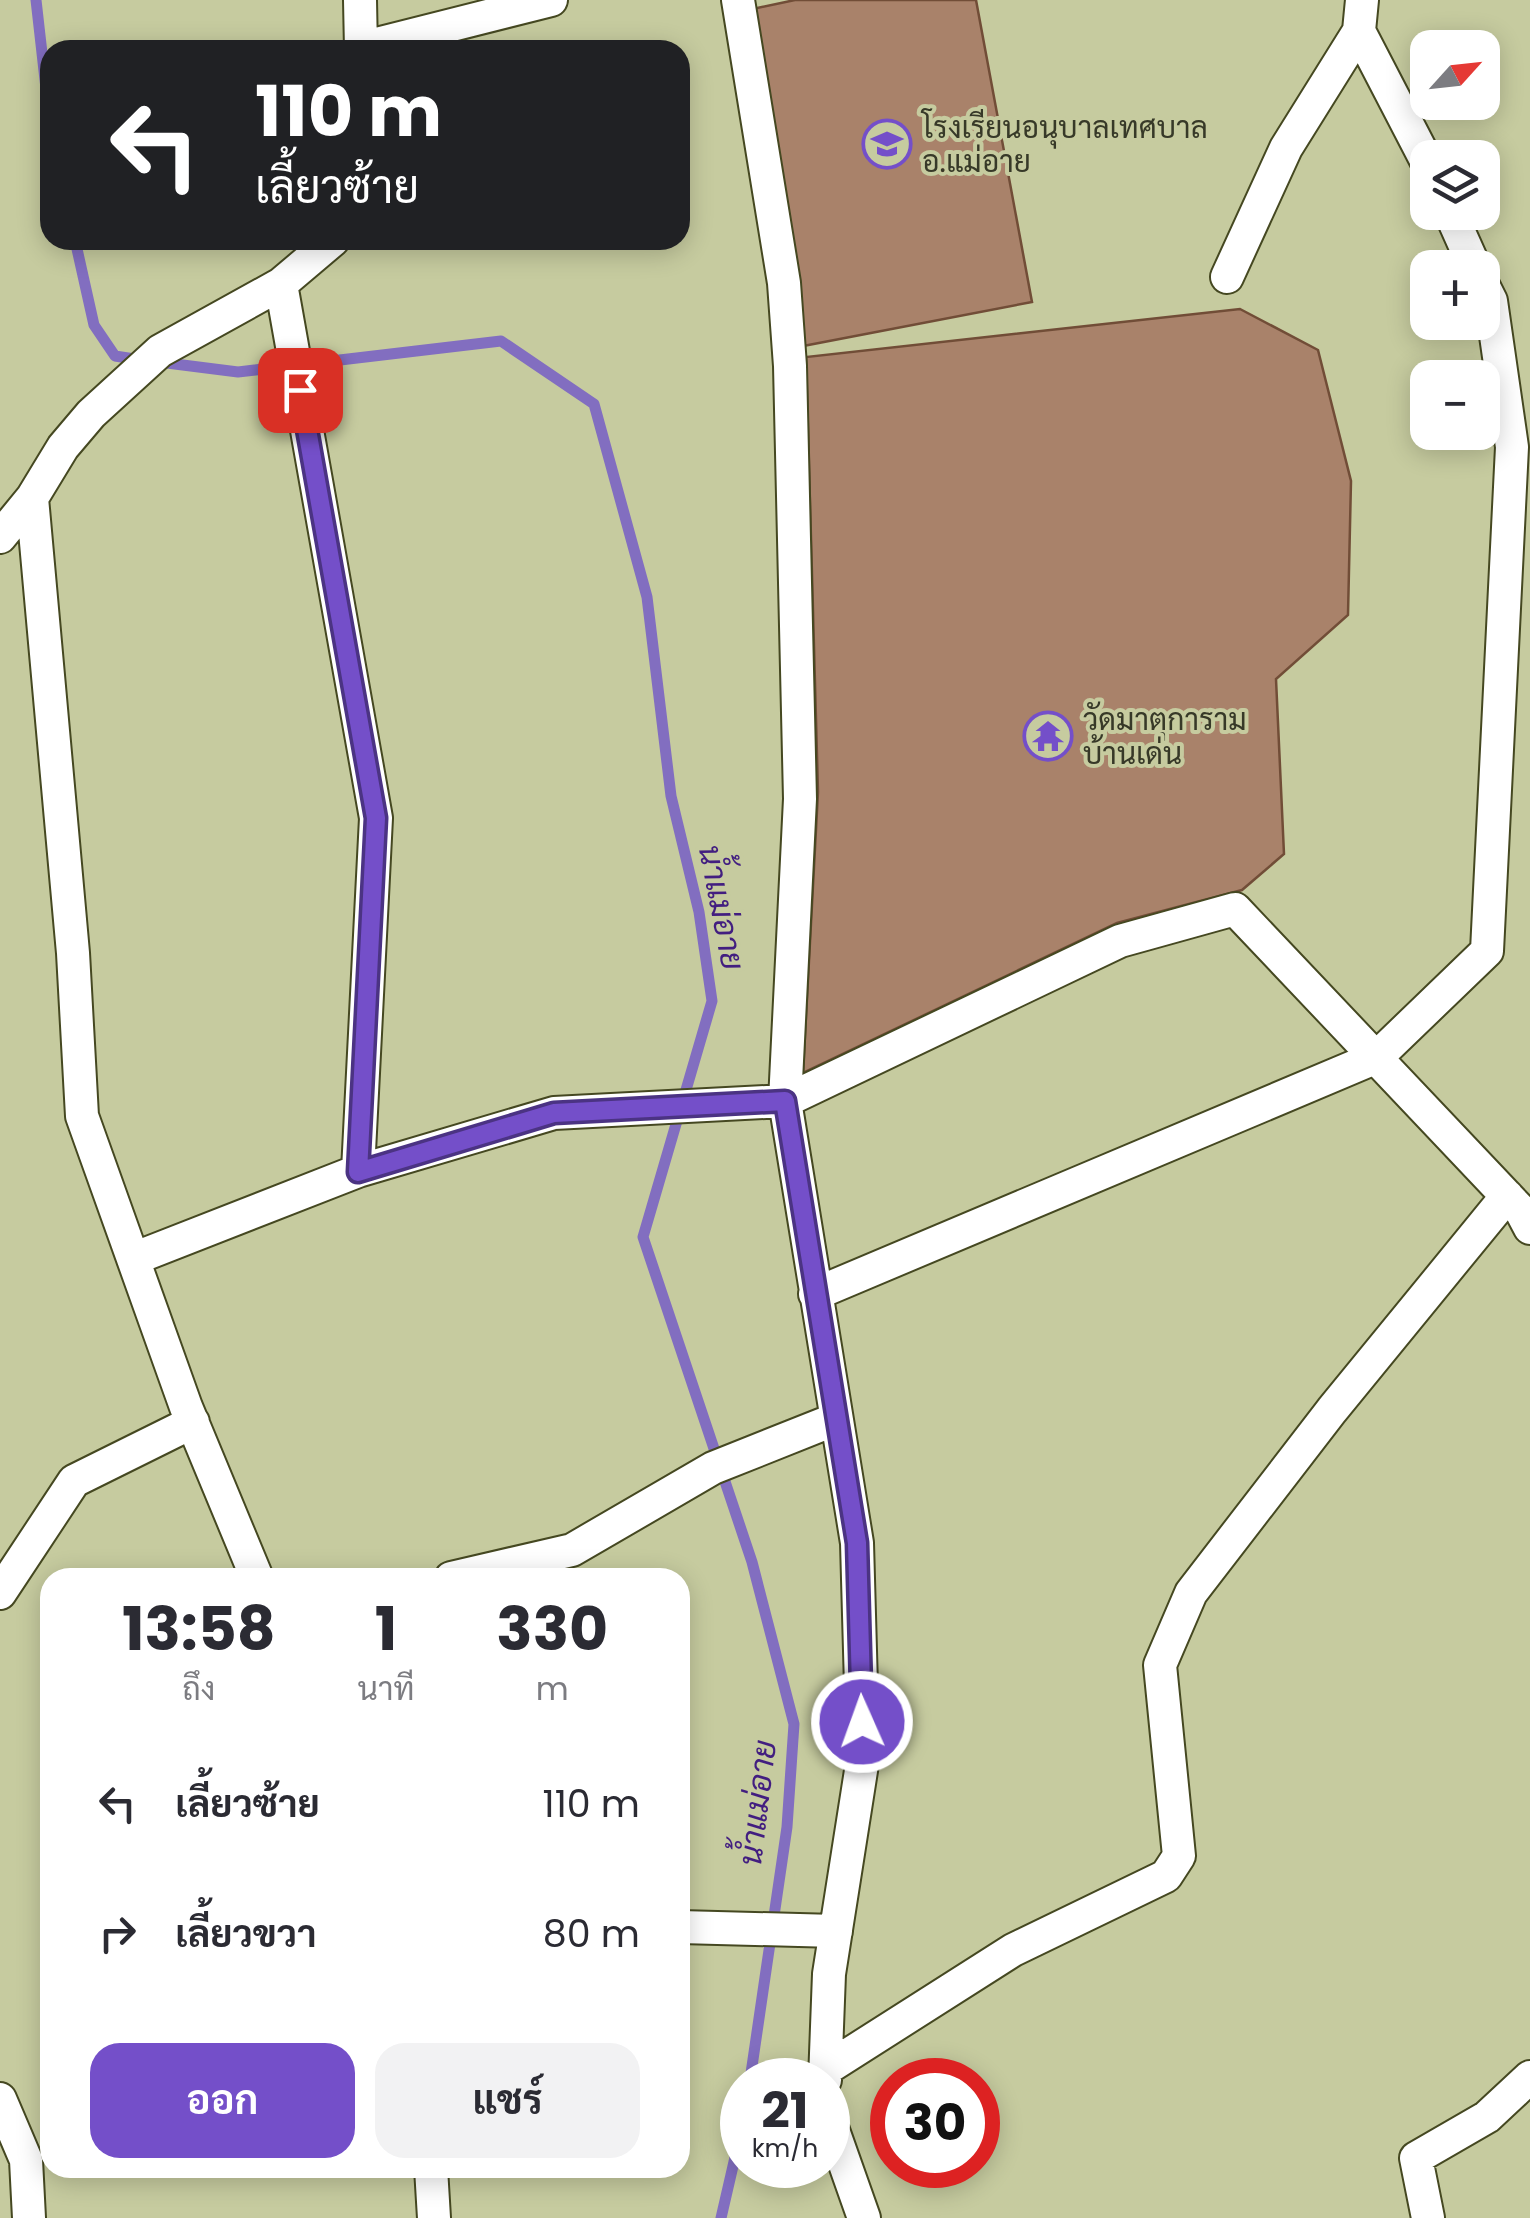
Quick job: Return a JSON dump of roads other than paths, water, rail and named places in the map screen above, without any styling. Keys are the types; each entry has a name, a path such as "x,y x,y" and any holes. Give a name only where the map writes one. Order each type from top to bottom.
{"street":[{"path":"360,0 361,40"},
{"path":"396,40 550,0"},
{"path":"738,0 784,283 790,366 800,800 785,1101 857,1543 863,1758 829,1974 826,2058"},
{"path":"1361,16 1417,140"},
{"path":"1227,277 1286,148 1361,16"},
{"path":"0,537 32,498 62,447 91,414 160,351 280,284 321,250"},
{"path":"280,284 376,818 358,1172"},
{"path":"815,1294 1376,1057 1487,951 1512,447 1497,340"},
{"path":"32,498 73,953 82,1116 192,1422 253,1568"},
{"path":"133,1259 358,1172 554,1113 785,1101 1120,942 1236,909 1506,1196 1530,1228"},
{"path":"850,2058 1013,1950 1166,1876 1180,1856 1160,1666 1191,1593 1332,1410 1506,1196"},
{"path":"494,1568 572,1550 713,1468 836,1419"},
{"path":"0,1593 74,1481 192,1422"},
{"path":"690,1927 836,1931"},
{"path":"1428,2218 1416,2158 1487,2117 1530,2077"},
{"path":"0,2099 26,2160 29,2218"},
{"path":"432,2178 434,2218"},
{"path":"850,2178 864,2218"}],"waterway":[{"name":"น้ำแม่อาย","path":"36,0 41,40"},
{"name":"น้ำแม่อาย","path":"77,250 94,325 115,356 141,360"},
{"name":"น้ำแม่อาย","path":"159,362 238,372 501,341 594,404 647,597 671,796 699,912 712,1001 643,1237 752,1562 794,1724 787,1827 753,2058"},
{"name":"น้ำแม่อาย","path":"721,2218 728,2188"}],"place":[{"name":"โรงเรียนอนุบาลเทศบาล อ.แม่อาย","path":"887,144"},
{"name":"วัดมาตุการาม บ้านเด่น","path":"1048,736"}]}
